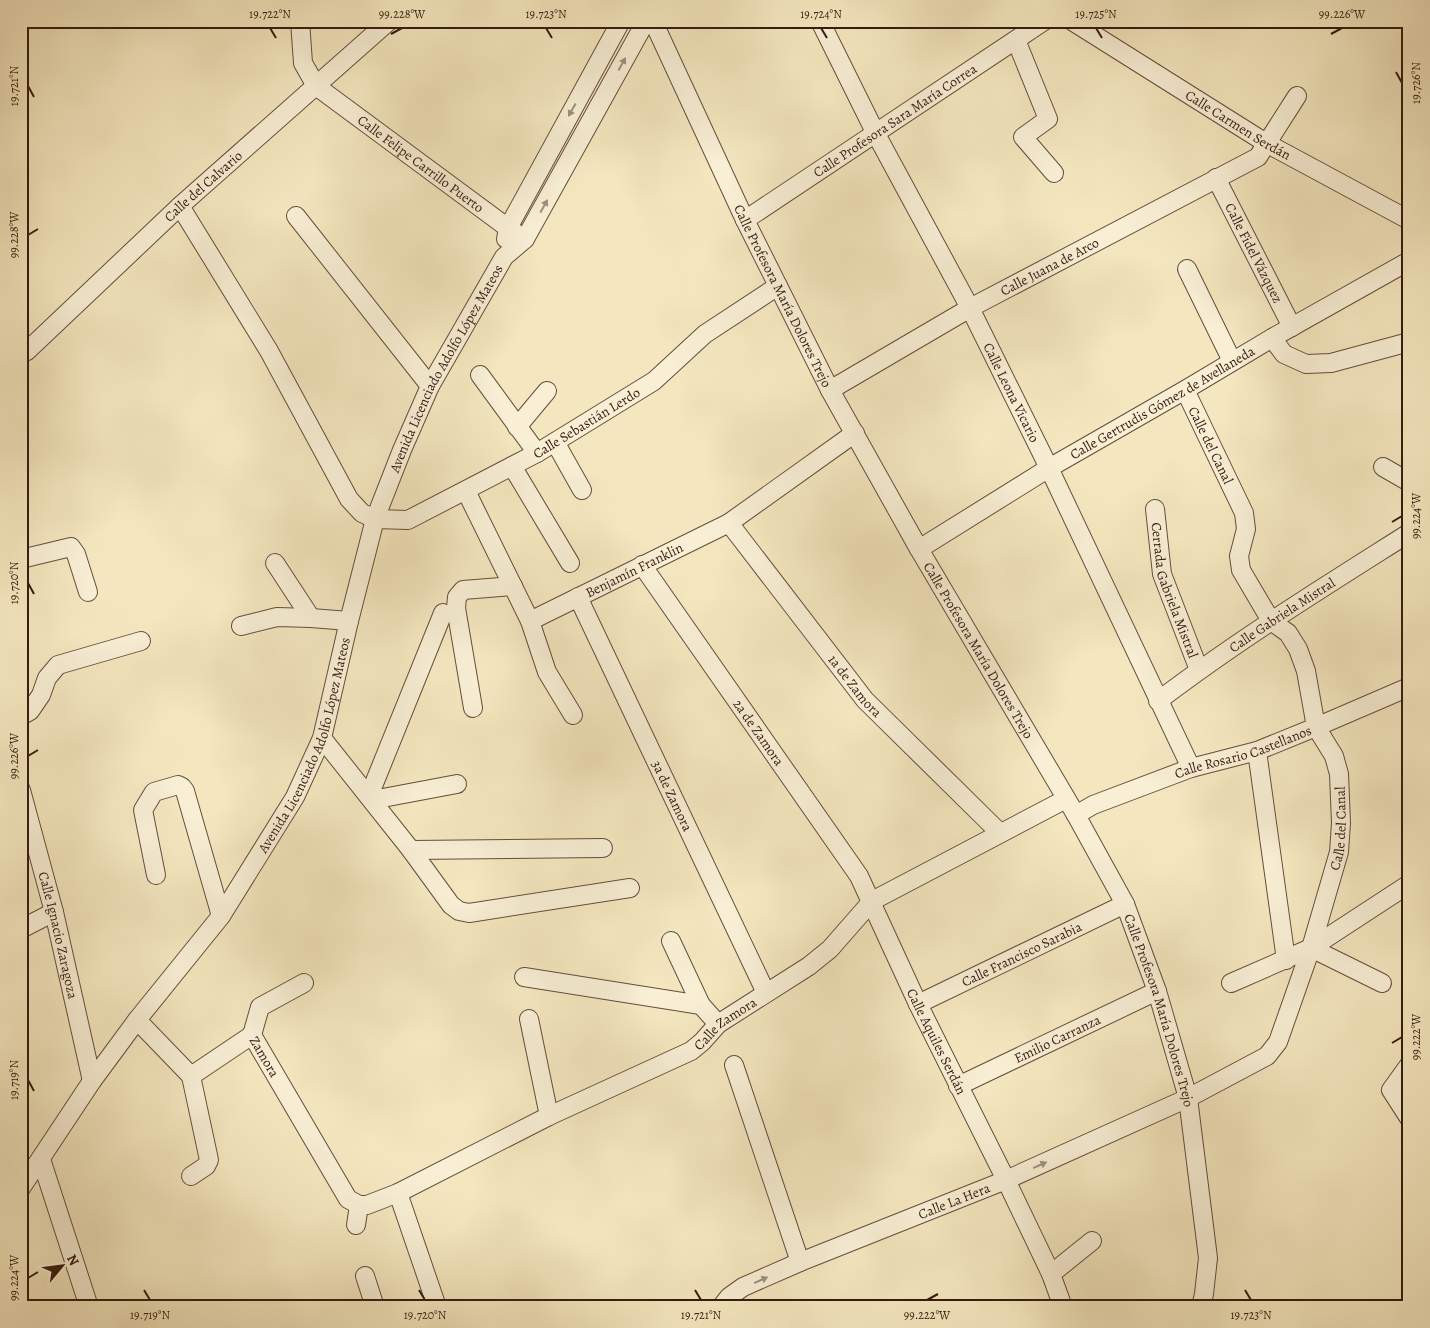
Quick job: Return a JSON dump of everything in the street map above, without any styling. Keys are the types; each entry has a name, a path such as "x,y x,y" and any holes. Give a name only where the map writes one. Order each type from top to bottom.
{"street":[{"path":"300,21 303,63 316,86"},
{"name":"Calle del Calvario","path":"21,354 27,351 180,206 389,21"},
{"name":"Avenida Licenciado Adolfo López Mateos","path":"504,257 508,228 621,21"},
{"name":"Avenida Licenciado Adolfo López Mateos","path":"21,1188 92,1081 137,1020 221,916 295,797 322,738 375,520 402,450 430,386 504,257 525,240 646,21"},
{"name":"Calle Profesora María Dolores Trejo","path":"653,21 745,220 830,390 919,549 1076,815 1125,904 1157,991 1188,1098 1208,1258 1201,1307"},
{"name":"Calle Leona Vicario","path":"820,21 876,134 970,308 1049,468 1191,768"},
{"name":"Calle Profesora Sara María Correa","path":"745,220 1044,21"},
{"name":"Calle Carmen Serdán","path":"1072,21 1266,143 1409,220"},
{"path":"1016,40 1048,119 1023,137 1054,173"},
{"name":"Calle Felipe Carrillo Puerto","path":"316,86 525,240"},
{"name":"Calle Juana de Arco","path":"830,390 970,308 1258,157 1297,96"},
{"name":"Calle Fidel Vázquez","path":"1216,178 1292,327"},
{"path":"180,206 269,351 349,499 362,513 375,520"},
{"path":"296,216 430,386"},
{"name":"Calle Gertrudis Gómez de Avellaneda","path":"919,549 1049,468 1272,338 1409,262"},
{"path":"1187,269 1232,361"},
{"name":"Calle Sebastián Lerdo","path":"375,520 408,520 537,453 654,381 704,334 778,286"},
{"path":"1272,338 1284,354 1306,364 1331,363 1409,342"},
{"path":"480,375 537,453"},
{"name":"Calle del Canal","path":"1185,390 1244,513 1246,529 1239,556 1241,570 1271,621 1288,633 1298,649 1306,671 1316,727 1334,756 1339,774 1341,823 1339,852 1311,948 1278,1042 1267,1056 1188,1098"},
{"path":"518,427 547,391"},
{"name":"Benjamín Franklin","path":"530,621 729,523 855,433"},
{"path":"555,442 582,490"},
{"path":"512,466 570,563"},
{"path":"1384,467 1409,482"},
{"path":"466,490 530,621 547,672 573,715"},
{"name":"Cerrada Gabriela Mistral","path":"1155,509 1162,574 1199,670"},
{"name":"1a de Zamora","path":"729,523 865,700 1000,833"},
{"name":"Calle Gabriela Mistral","path":"1158,701 1199,670 1271,621 1409,533"},
{"path":"21,559 71,547 76,554 88,592"},
{"path":"275,563 311,618"},
{"name":"2a de Zamora","path":"642,565 859,876 872,901"},
{"path":"474,708 456,608 457,597 464,590 513,586"},
{"name":"3a de Zamora","path":"578,597 766,993"},
{"path":"371,798 443,613"},
{"path":"241,626 277,618 349,621"},
{"path":"21,716 30,711 41,695 47,678 58,666 141,641"},
{"name":"Calle Rosario Castellanos","path":"1076,815 1094,805 1191,768 1257,750 1409,687"},
{"path":"322,738 371,798 451,905 459,911 469,913 630,888"},
{"path":"1257,750 1286,960"},
{"path":"371,798 457,784"},
{"path":"156,876 143,810 154,792 178,785 185,791 221,916"},
{"name":"Calle Ignacio Zaragoza","path":"21,790 54,912 92,1081"},
{"name":"Calle Zamora","path":"359,1205 367,1205 398,1193 549,1116 691,1051 718,1024 809,966 830,949 872,901 1066,799"},
{"path":"411,850 603,848"},
{"path":"1231,983 1311,948 1409,884"},
{"name":"Calle Aquiles Serdán","path":"872,901 918,1004 1051,1274 1063,1307"},
{"name":"Calle Francisco Sarabia","path":"918,1004 1125,904"},
{"path":"21,929 54,912"},
{"path":"671,941 701,1006 718,1024"},
{"path":"1311,948 1382,982"},
{"path":"524,977 701,1006"},
{"path":"252,1035 260,1007 304,983"},
{"name":"Emilio Carranza","path":"958,1086 1157,991"},
{"path":"137,1020 191,1076 210,1160 206,1166 191,1176"},
{"path":"529,1020 549,1116"},
{"name":"Zamora","path":"191,1076 252,1035 348,1199 359,1205"},
{"path":"734,1065 800,1262"},
{"path":"1409,1065 1391,1090 1409,1118"},
{"name":"Calle La Hera","path":"721,1307 729,1297 743,1287 800,1262 1006,1180 1188,1098"},
{"path":"41,1159 89,1307"},
{"path":"398,1193 437,1307"},
{"path":"356,1225 359,1205"},
{"path":"1051,1274 1092,1241"},
{"path":"365,1276 375,1307"}]}
